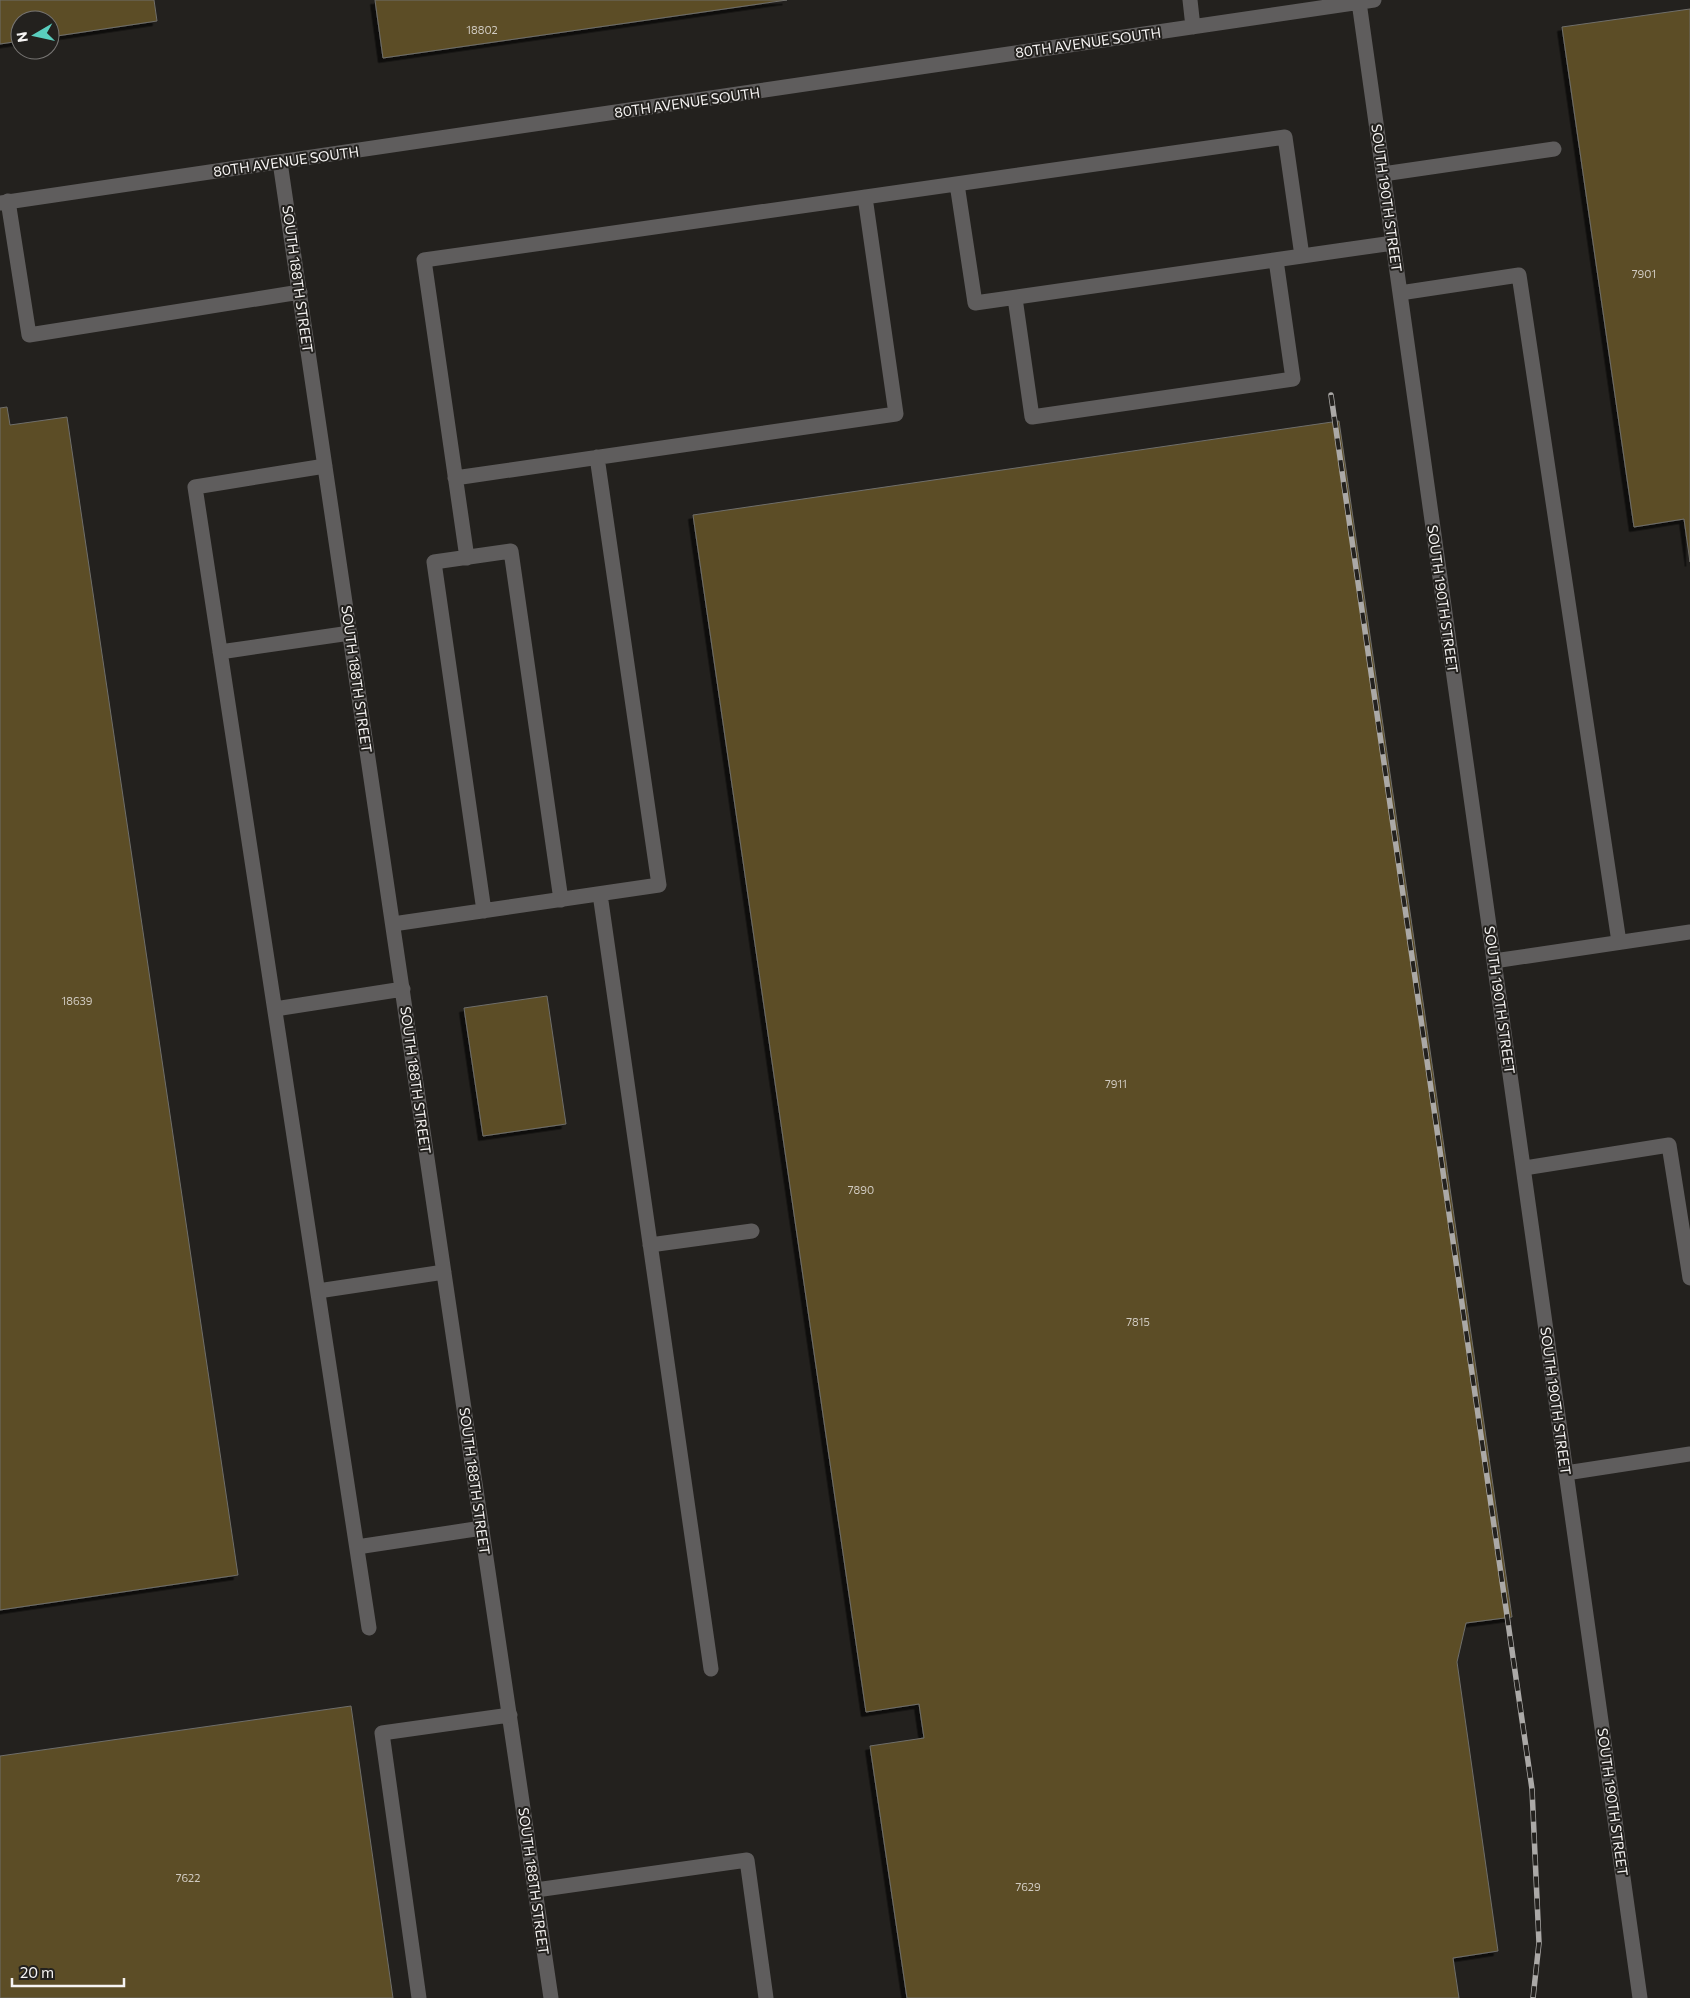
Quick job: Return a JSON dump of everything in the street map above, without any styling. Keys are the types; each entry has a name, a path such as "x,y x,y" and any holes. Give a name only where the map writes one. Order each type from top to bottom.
{"street":[{"path":"1190,0 1193,27"},
{"name":"80TH AVENUE SOUTH","path":"4,202 1366,1"},
{"name":"SOUTH 190TH STREET","path":"1366,1 1383,174 1640,1998"},
{"path":"467,558 424,260 1285,137 1302,256"},
{"path":"1383,174 1554,149"},
{"name":"SOUTH 188TH STREET","path":"280,162 551,1998"},
{"path":"957,184 975,304 1393,243"},
{"path":"455,478 896,414 865,197"},
{"path":"4,202 29,334 300,292"},
{"path":"1015,298 1032,416 1293,379 1276,260"},
{"path":"1400,293 1519,275 1619,942"},
{"path":"393,924 659,885 597,457"},
{"path":"325,466 195,487 369,1628"},
{"path":"484,910 434,562 511,551 561,900"},
{"path":"220,652 350,632"},
{"path":"600,894 711,1669"},
{"path":"1494,961 1690,932"},
{"path":"275,1009 402,989"},
{"path":"1524,1168 1669,1145 1690,1278"},
{"path":"650,1245 752,1231"},
{"path":"318,1291 444,1272"},
{"path":"1566,1473 1690,1454"},
{"path":"357,1547 482,1528"},
{"path":"419,1998 382,1733 510,1715"},
{"path":"536,1890 747,1860 766,1998"}],"building":[{"path":"0,0 154,0 157,21 60,36 60,10 10,10 10,42 0,44"},
{"path":"375,0 787,0 383,58"},
{"path":"1690,9 1690,562 1684,519 1634,527 1562,27"},
{"path":"7,407 10,425 67,417 238,1575 0,1610 0,408"},
{"path":"1339,421 1512,1617 1466,1623 1457,1662 1498,1951 1453,1958 1459,1998 907,1998 870,1746 924,1738 919,1704 866,1712 693,515"},
{"path":"547,996 566,1124 483,1136 464,1008"},
{"path":"351,1706 393,1998 0,1998 0,1756"}],"railway":[{"path":"1331,395 1532,1789 1539,1943 1533,1998"}]}
